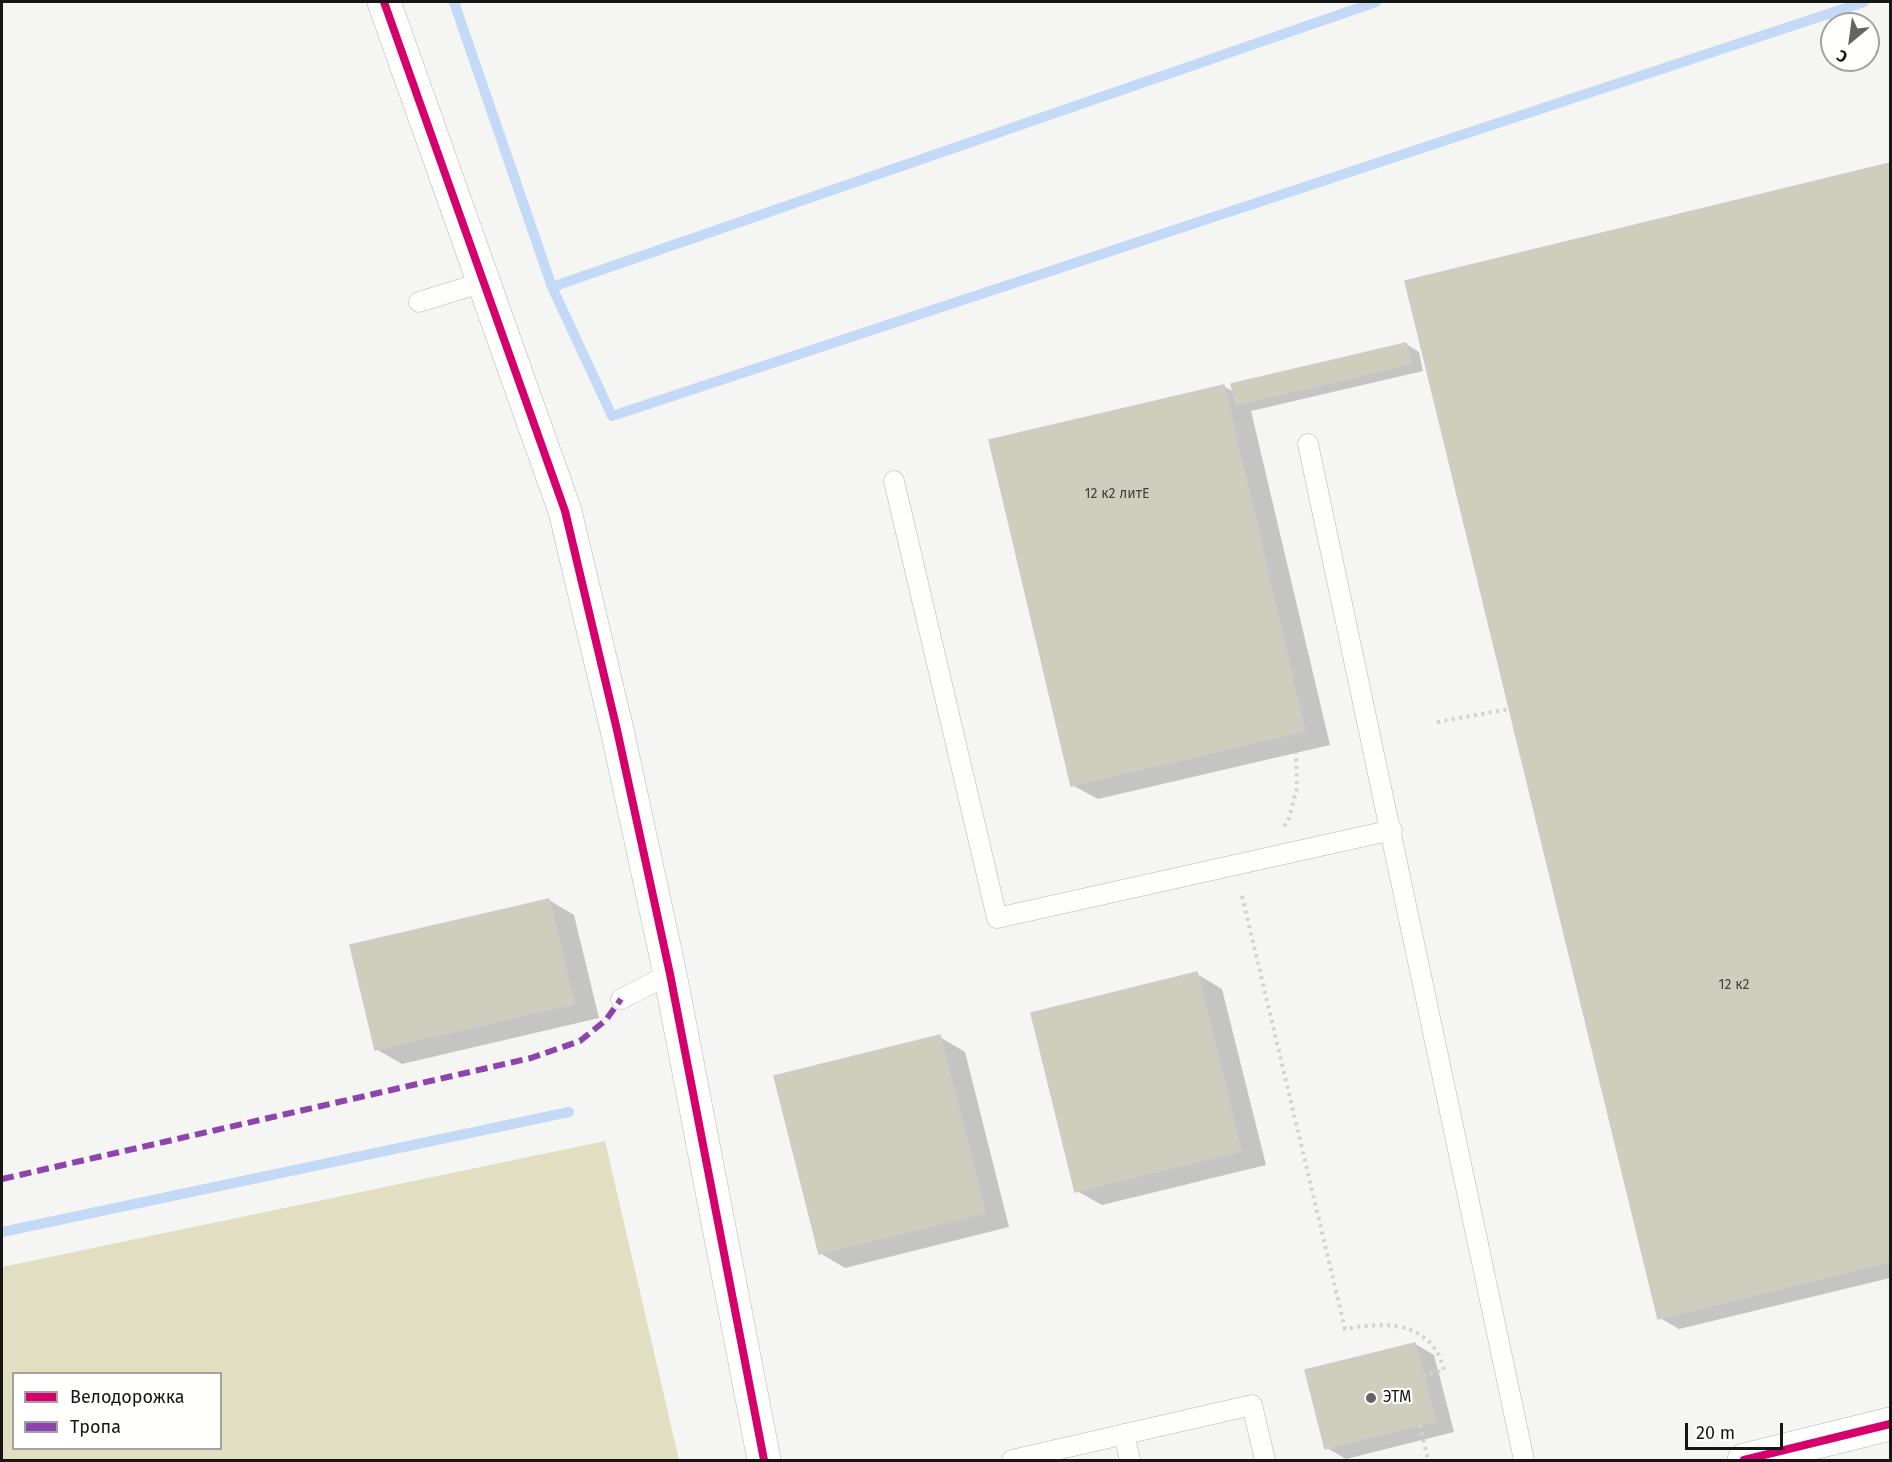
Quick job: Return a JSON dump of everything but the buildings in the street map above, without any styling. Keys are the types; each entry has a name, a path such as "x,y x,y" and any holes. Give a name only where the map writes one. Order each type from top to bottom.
{"street":[{"path":"384,2 565,511 617,730 670,974 764,1461"},
{"path":"1744,1461 1890,1424"}],"lane":[{"path":"419,303 484,282"},
{"path":"1308,444 1392,830 1524,1461"},
{"path":"894,480 997,918 1392,830"},
{"path":"621,999 670,974"},
{"path":"1012,1461 1252,1405 1265,1461"},
{"path":"1124,1434 1130,1461"}],"path":[{"path":"1437,722 1509,709"},
{"path":"1282,827 1288,822 1298,788 1296,752"},
{"path":"1242,896 1345,1329 1372,1324 1403,1327 1424,1338 1437,1351 1444,1370 1424,1376"},
{"path":"1420,1425 1428,1461"}],"shaded area":[{"path":"605,1141 679,1460 2,1460 2,1267"}],"waterway":[{"path":"454,2 552,287 612,416 1864,2"},
{"path":"552,287 1376,2"},
{"path":"2,1232 569,1112"}],"marked path":[{"path":"2,1179 531,1058 580,1041 606,1020 621,999"}],"cycle path":[{"path":"384,2 565,511 617,730 670,974 764,1460"},
{"path":"1744,1460 1890,1424"}],"place":[{"name":"ЭТМ","path":"1371,1398"}]}
